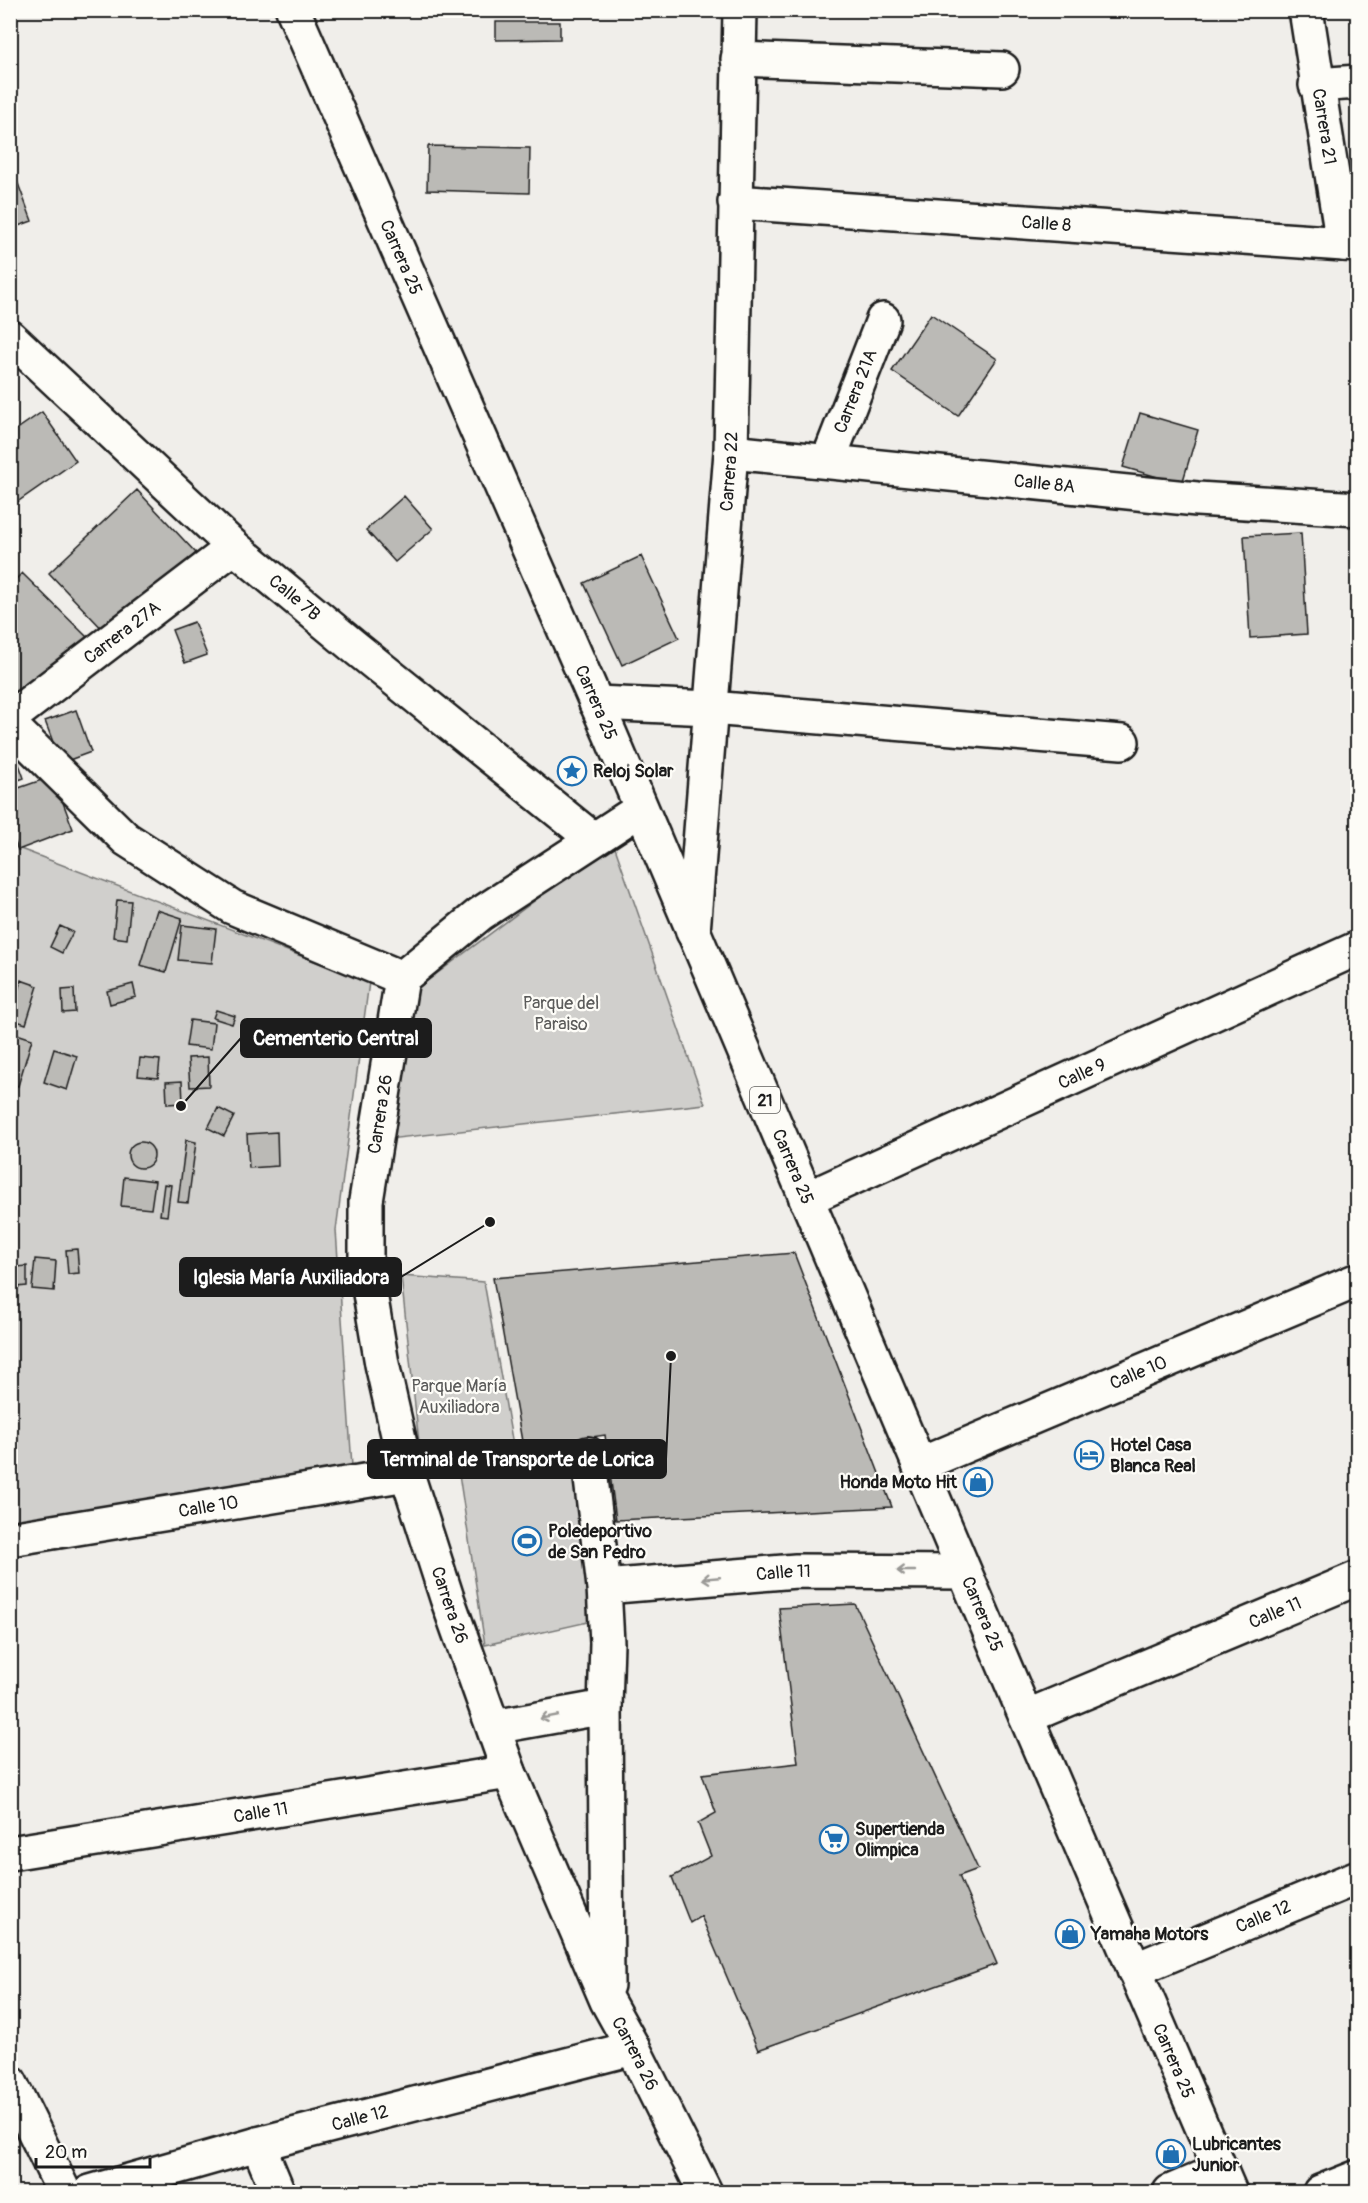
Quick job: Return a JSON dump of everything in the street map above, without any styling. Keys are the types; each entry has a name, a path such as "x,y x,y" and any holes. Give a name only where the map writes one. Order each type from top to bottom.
{"street":[{"name":"Carrera 25","path":"293,10 597,703 964,1572 1225,2182"},
{"name":"Carrera 22","path":"693,932 731,452 740,10"},
{"name":"Carrera 21","path":"1306,10 1316,85 1350,244"},
{"path":"738,59 1002,69"},
{"path":"1316,85 1358,82"},
{"name":"Calle 8","path":"735,202 1350,244"},
{"name":"Carrera 21A","path":"828,461 883,320"},
{"name":"Calle 7B","path":"12,341 234,547 593,839"},
{"name":"Calle 8A","path":"731,452 1197,499 1358,510"},
{"name":"Carrera 27A","path":"10,718 234,547"},
{"path":"597,703 711,708 1122,742"},
{"path":"10,725 126,839 232,907 402,978 480,914 641,809"},
{"name":"Calle 9","path":"806,1199 1358,948"},
{"name":"Carrera 26","path":"402,978 366,1201 366,1258 382,1364 407,1474 447,1598 509,1772 607,2001 705,2193"},
{"name":"Calle 10","path":"919,1465 1358,1281"},
{"path":"588,1454 604,1587 607,1643 605,1707 607,2001"},
{"name":"Calle 10","path":"10,1539 407,1474"},
{"name":"Calle 11","path":"604,1587 796,1571 964,1572"},
{"name":"Calle 11","path":"1026,1717 1358,1578"},
{"path":"494,1727 605,1707"},
{"name":"Calle 11","path":"10,1853 509,1772"},
{"name":"Calle 12","path":"1134,1970 1358,1876"},
{"name":"Calle 12","path":"90,2193 258,2144 633,2048"},
{"path":"10,2082 64,2193"},
{"path":"258,2144 278,2193"},
{"path":"1320,2193 1358,2176"},
{"path":"1170,2193 1225,2182"}],"green space":[{"name":"Parque del Paraiso","path":"613,842 705,1104 388,1139 415,990"},
{"path":"10,845 369,982 336,1230 353,1481 11,1527"},
{"name":"Parque María Auxiliadora","path":"401,1276 484,1282 513,1445 420,1452"},
{"name":"Poledeportivo de San Pedro","path":"570,1448 597,1620 485,1645 457,1461"}],"building":[{"path":"496,22 560,22 560,39 496,40"},
{"path":"428,146 530,148 529,193 427,190"},
{"path":"10,162 32,221 10,229"},
{"path":"931,314 997,359 958,416 892,371"},
{"path":"42,412 76,461 10,507 10,434"},
{"path":"1140,413 1198,430 1182,484 1123,467"},
{"path":"137,490 196,553 108,635 49,573"},
{"path":"404,496 433,529 395,562 366,530"},
{"path":"1301,533 1307,634 1250,638 1244,536"},
{"path":"641,556 679,638 622,665 584,583"},
{"path":"22,573 87,637 24,701 10,688 10,585"},
{"path":"194,622 207,655 185,663 172,630"},
{"path":"76,710 91,752 61,763 45,721"},
{"path":"10,739 24,778 10,783"},
{"path":"53,776 73,829 18,850 10,829 10,791"},
{"path":"117,900 131,901 127,939 113,937"},
{"path":"157,910 182,918 166,972 140,965"},
{"path":"182,925 216,929 212,963 178,960"},
{"path":"60,926 73,932 62,953 50,947"},
{"path":"21,980 38,986 26,1024 10,1019"},
{"path":"133,984 136,997 110,1004 107,991"},
{"path":"74,989 75,1012 63,1013 62,990"},
{"path":"216,1010 235,1016 232,1024 213,1018"},
{"path":"190,1020 214,1023 211,1049 186,1046"},
{"path":"14,1033 32,1039 18,1086 10,1084 10,1043"},
{"path":"54,1049 77,1056 67,1090 44,1082"},
{"path":"208,1057 209,1086 190,1087 188,1058"},
{"path":"140,1058 160,1060 158,1078 138,1076"},
{"path":"182,1081 183,1103 167,1104 166,1082"},
{"path":"218,1108 234,1116 224,1136 208,1128"},
{"path":"277,1132 278,1166 249,1168 247,1134"},
{"path":"186,1140 196,1142 188,1203 178,1202"},
{"path":"141,1142 150,1146 154,1155 150,1164 141,1168 132,1164 128,1155 132,1146"},
{"path":"124,1177 155,1181 151,1209 121,1206"},
{"path":"164,1184 171,1185 167,1216 160,1215"},
{"path":"77,1249 79,1273 68,1274 66,1250"},
{"path":"794,1253 892,1507 616,1520 605,1435 523,1447 493,1278"},
{"path":"35,1259 56,1261 54,1291 32,1289"},
{"path":"27,1266 27,1286 17,1287 16,1267"},
{"path":"10,1286 13,1320 10,1320"},
{"name":"Supertienda Olimpica","path":"855,1604 978,1869 959,1876 997,1964 758,2050 701,1916 690,1923 672,1877 711,1856 698,1823 716,1813 702,1774 798,1763 779,1608"}],"place":[{"name":"Reloj Solar","path":"572,771"},
{"name":"Cementerio Central","path":"181,1106"},
{"name":"Iglesia María Auxiliadora","path":"490,1222"},
{"name":"Terminal de Transporte de Lorica","path":"671,1356"},
{"name":"Hotel Casa Blanca Real","path":"1089,1455"},
{"name":"Honda Moto Hit","path":"978,1482"},
{"name":"Poledeportivo de San Pedro","path":"527,1541"},
{"name":"Supertienda Olimpica","path":"834,1839"},
{"name":"Yamaha Motors","path":"1070,1934"},
{"name":"Lubricantes Junior","path":"1171,2154"}]}
